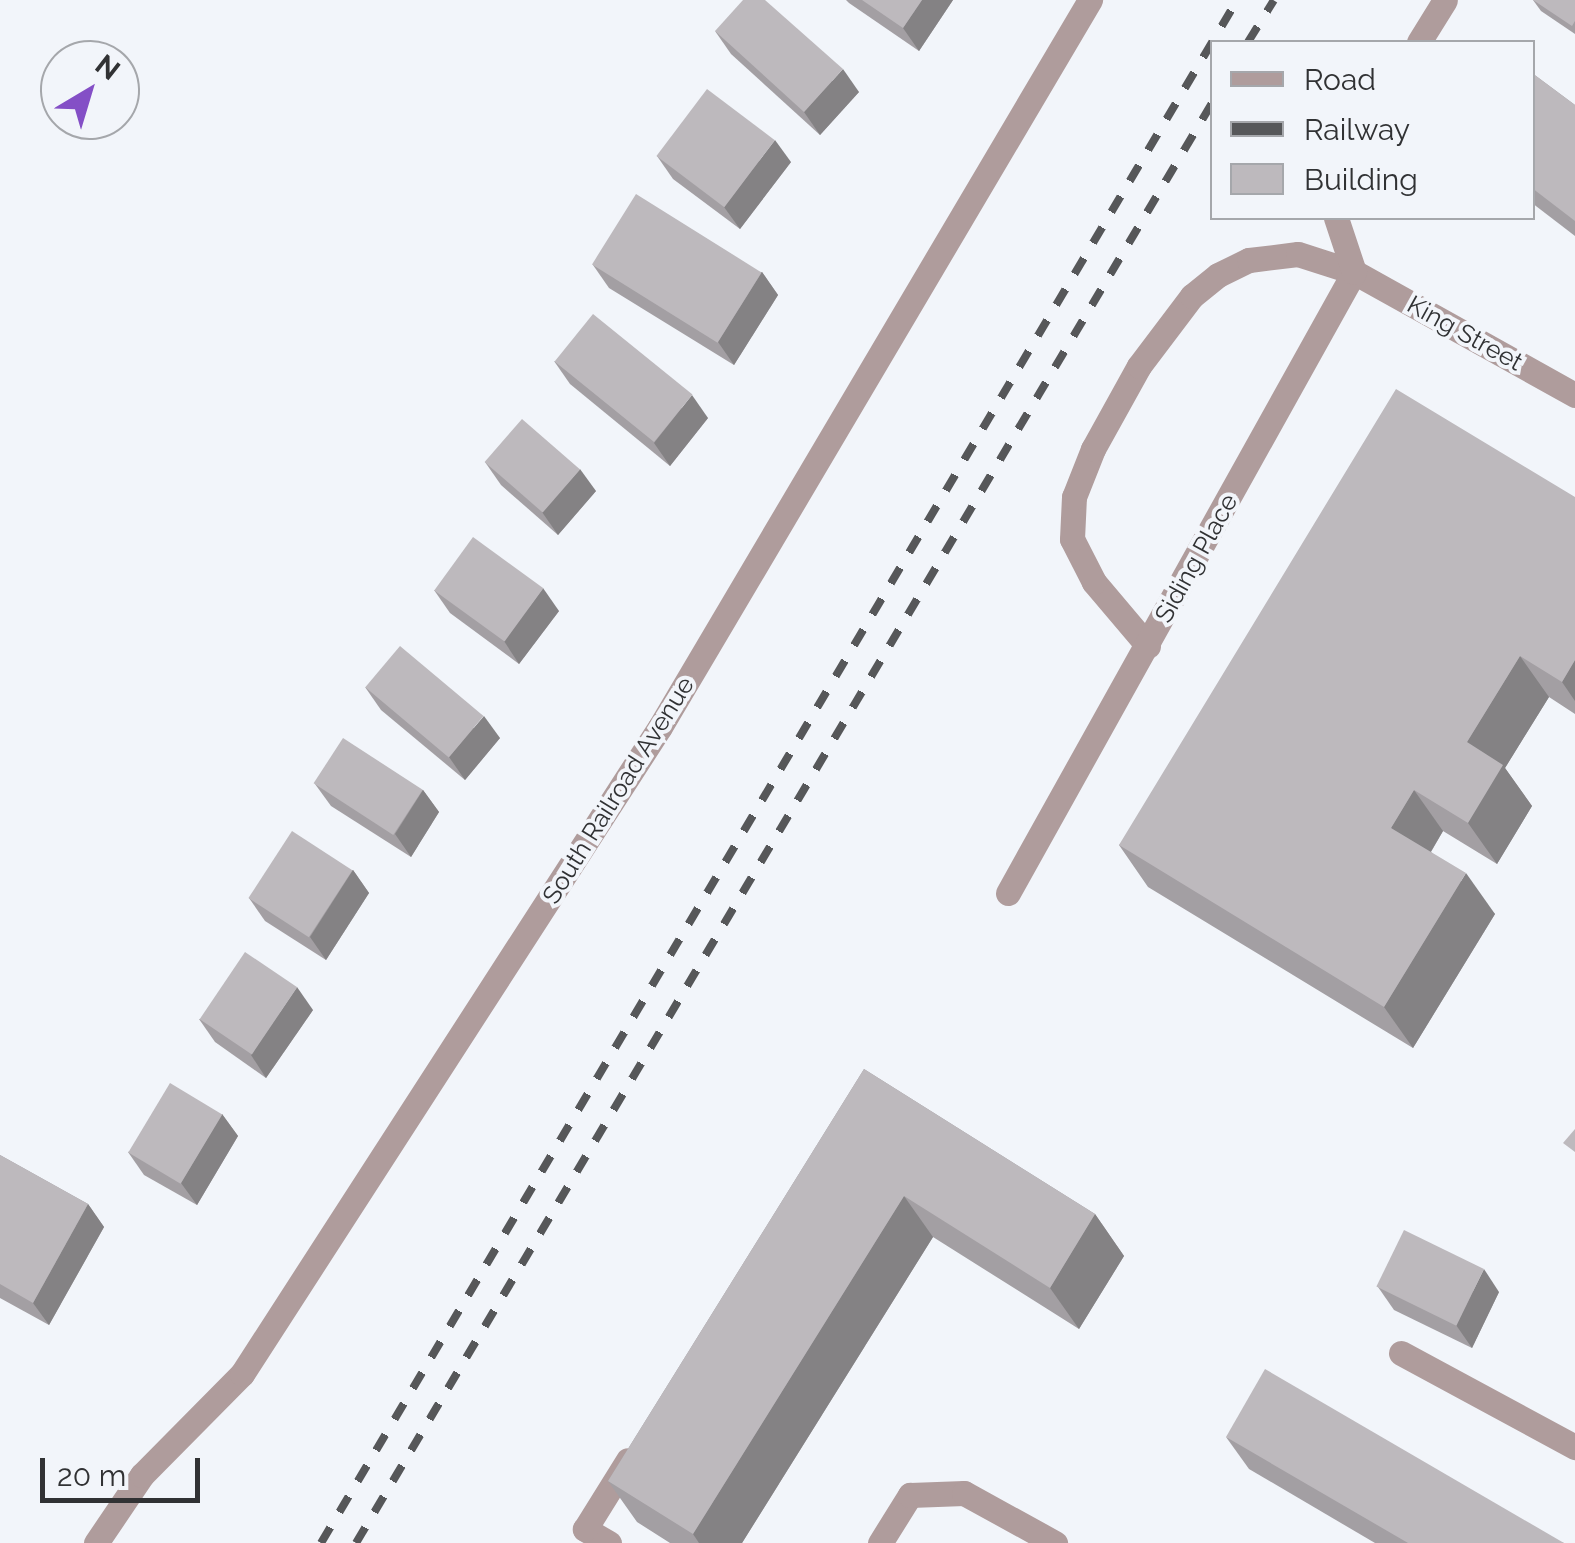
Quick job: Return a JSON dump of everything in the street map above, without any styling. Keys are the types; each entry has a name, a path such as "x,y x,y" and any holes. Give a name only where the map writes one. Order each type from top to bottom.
{"street":[{"name":"South Railroad Avenue","path":"96,1543 142,1475 242,1374 650,744 1090,0"},
{"path":"1420,40 1445,0"},
{"path":"1337,220 1354,272"},
{"name":"King Street","path":"1148,646 1094,582 1072,539 1074,497 1102,432 1165,327 1218,275 1249,260 1298,254 1354,272 1575,395"},
{"name":"Siding Place","path":"1008,893 1354,272"},
{"path":"1402,1353 1575,1447"},
{"path":"609,1543 586,1529 646,1431"},
{"path":"880,1543 910,1496 964,1493 1055,1543"}],"building":[{"path":"743,0 765,0 843,69 804,112 715,31"},
{"path":"862,0 922,0 903,28"},
{"path":"1533,0 1575,0 1575,21 1572,26"},
{"path":"1535,75 1575,105 1575,221 1535,190"},
{"path":"707,89 775,140 724,207 656,156"},
{"path":"636,194 762,272 718,343 592,264"},
{"path":"593,314 692,395 654,442 555,361"},
{"path":"1396,389 1575,497 1575,660 1562,682 1520,656 1467,742 1503,765 1468,823 1414,790 1391,828 1466,873 1384,1007 1119,845"},
{"path":"522,419 580,470 543,513 485,462"},
{"path":"473,537 543,588 505,642 434,590"},
{"path":"400,646 483,716 449,757 365,687"},
{"path":"343,738 423,790 393,835 314,783"},
{"path":"292,831 352,870 309,937 248,898"},
{"path":"245,952 297,987 252,1054 200,1019"},
{"path":"864,1069 1095,1214 1050,1288 904,1196 693,1534 608,1481"},
{"path":"170,1083 222,1114 181,1184 128,1152"},
{"path":"1575,1129 1575,1152 1563,1143"},
{"path":"0,1155 88,1204 33,1303 0,1284"},
{"path":"1404,1230 1484,1269 1456,1326 1376,1287"},
{"path":"1265,1369 1564,1543 1408,1543 1226,1437"}],"railway":[{"path":"1213,40 1237,0"},
{"path":"1249,40 1274,0"},
{"path":"321,1543 1210,45"},
{"path":"356,1543 1210,106"}]}
